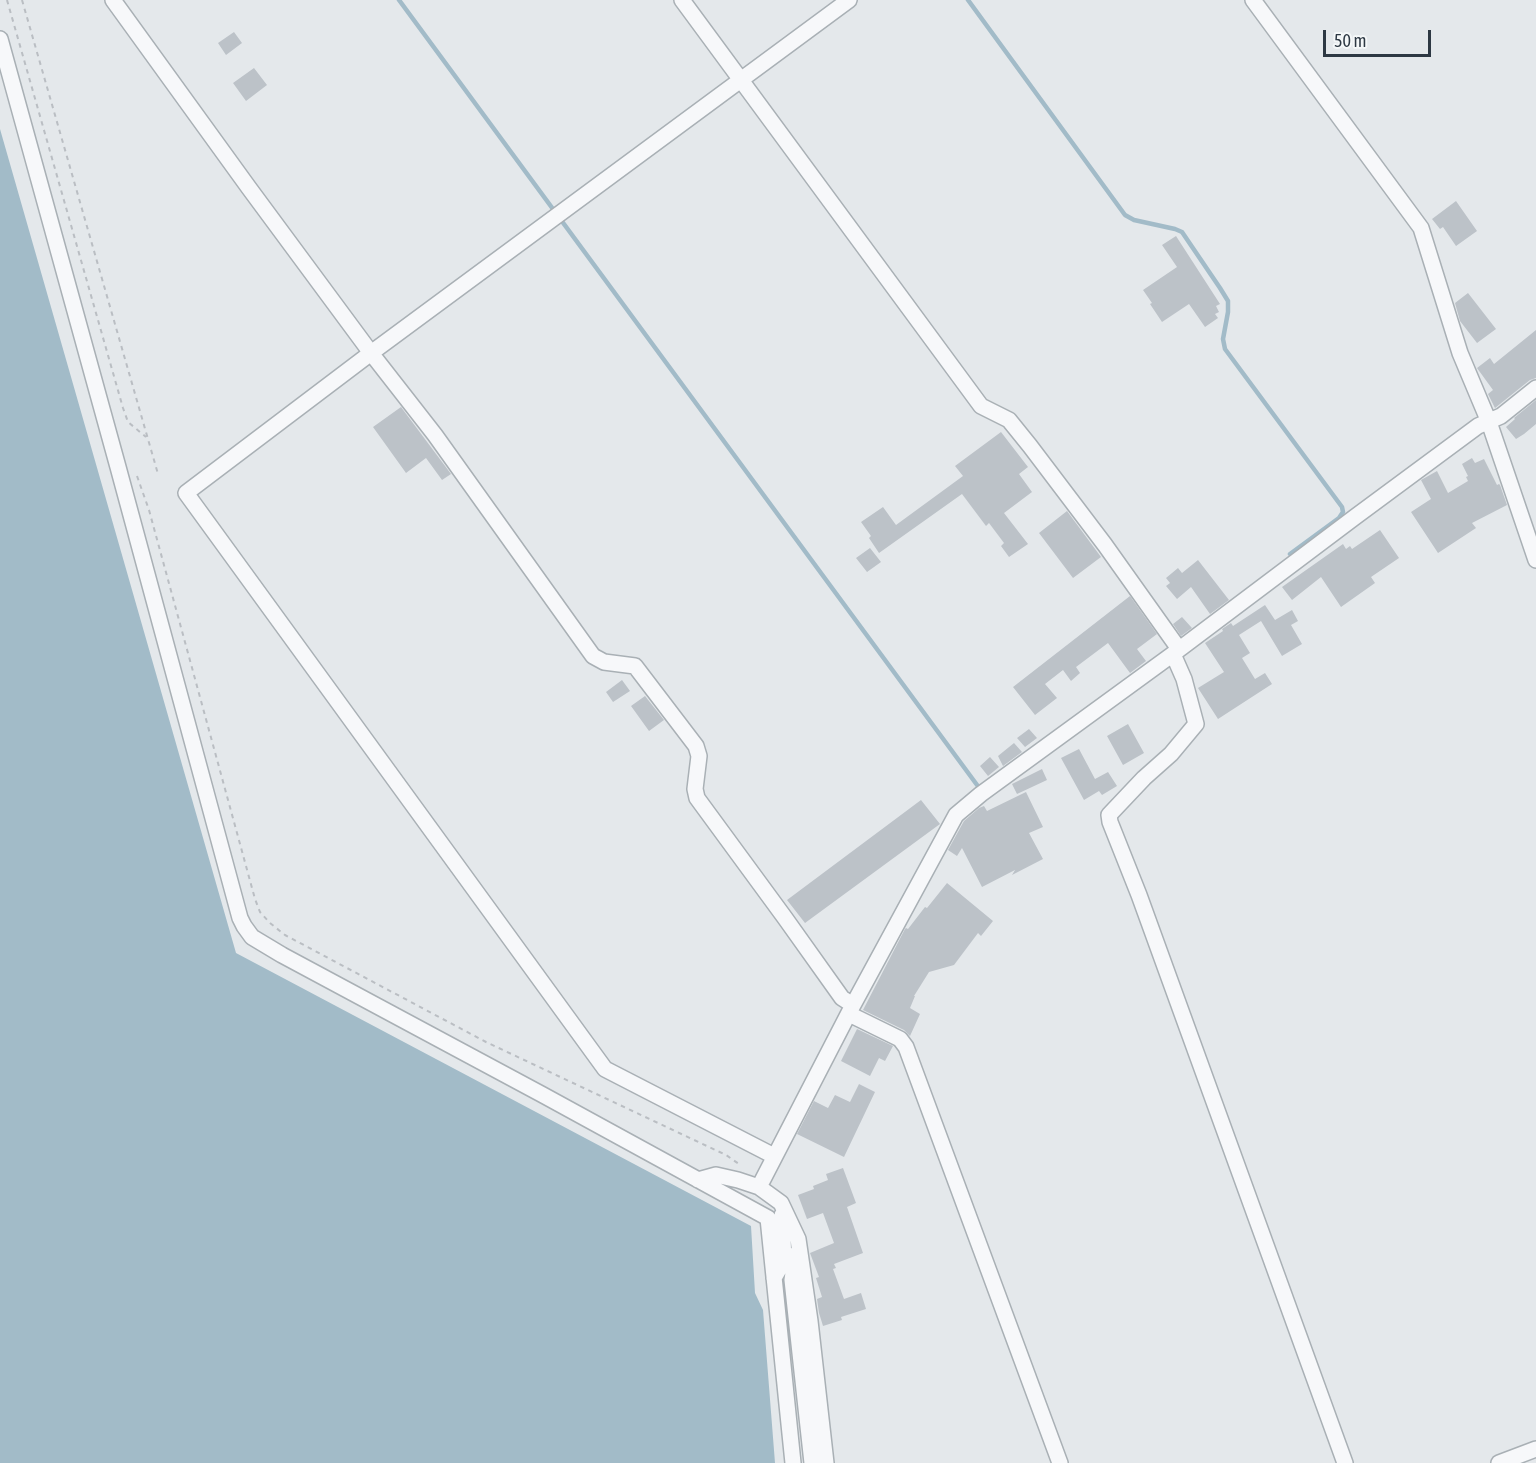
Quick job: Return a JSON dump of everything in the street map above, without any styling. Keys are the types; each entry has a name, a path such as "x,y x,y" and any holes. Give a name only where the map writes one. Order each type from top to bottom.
{"street":[{"path":"113,0 371,353 435,435 593,656 604,662 635,666 696,746 699,756 694,789 697,798 842,999 851,1009 900,1039 906,1047 1060,1463"},
{"path":"681,0 981,406 1010,420 1030,446 1105,545 1176,652 1197,724 1171,754 1144,778 1109,815 1110,822 1143,904 1345,1463"},
{"path":"825,1463 810,1321 798,1239 766,1171 605,1069 186,493 371,353 849,0"},
{"path":"1253,0 1421,228 1460,353 1489,422 1536,560"},
{"path":"0,39 244,926 252,937 282,955 768,1218 793,1463"},
{"path":"698,1180 716,1175 738,1180 766,1171 956,815 981,794 1176,652 1478,426 1500,416 1536,388"},
{"path":"774,1278 784,1261 781,1203"},
{"path":"798,1239 792,1280 812,1463"},
{"path":"1499,1463 1536,1449"}],"path":[{"path":"7,0 123,408 128,422 148,439"},
{"path":"22,0 158,474"},
{"path":"149,510 260,912 285,935 486,1042 726,1155 743,1167"}],"water":[{"path":"0,129 236,953 751,1226 755,1293 763,1310 775,1463 0,1463"}],"building":[{"path":"234,32 242,43 226,55 218,43"},
{"path":"254,68 267,85 246,101 233,83"},
{"path":"1456,201 1477,231 1456,246 1443,227 1440,229 1432,219"},
{"path":"1176,236 1220,304 1216,306 1219,312 1215,314 1218,318 1205,327 1189,304 1162,322 1143,290 1177,267 1162,245"},
{"path":"1468,293 1496,329 1477,343 1460,321 1455,303"},
{"path":"1536,330 1536,378 1530,380 1495,408 1488,394 1493,390 1477,368 1490,358 1494,364"},
{"path":"1536,400 1536,424 1516,439 1506,427"},
{"path":"401,407 451,474 442,480 426,458 406,473 373,427"},
{"path":"1001,432 1028,467 1019,474 1032,492 1004,513 1028,544 1009,557 1001,546 1004,543 989,523 986,526 962,494 879,553 861,522 883,507 896,525 963,476 955,466"},
{"path":"1472,458 1475,463 1484,459 1497,485 1500,485 1507,505 1472,523 1476,528 1438,553 1411,512 1431,499 1421,480 1437,471 1448,493 1468,481 1462,464"},
{"path":"1067,511 1101,557 1073,578 1039,533"},
{"path":"1380,530 1399,558 1371,577 1375,583 1341,607 1321,577 1292,600 1282,587 1343,544 1346,549 1350,546 1352,549"},
{"path":"870,548 881,562 867,572 856,558"},
{"path":"1198,560 1229,600 1210,614 1191,587 1177,599 1166,586 1170,583 1166,578 1178,568 1182,573"},
{"path":"1130,596 1157,634 1137,649 1146,661 1130,673 1108,643 1076,667 1080,673 1071,681 1063,670 1045,684 1057,698 1035,715 1013,687"},
{"path":"1265,605 1275,620 1292,610 1298,621 1291,625 1302,644 1282,656 1261,621 1239,635 1250,653 1242,658 1255,679 1265,673 1272,684 1218,719 1198,688 1224,672 1205,643 1231,623 1233,626"},
{"path":"1182,617 1192,628 1181,636 1173,624"},
{"path":"622,680 630,691 613,702 606,692"},
{"path":"645,696 664,720 649,731 631,706"},
{"path":"1128,724 1144,753 1123,765 1107,736"},
{"path":"1029,729 1037,738 1025,747 1017,738"},
{"path":"1014,743 1022,752 1003,766 998,756"},
{"path":"1079,749 1095,779 1108,772 1117,786 1102,795 1099,791 1084,800 1061,758"},
{"path":"990,757 999,767 988,776 980,766"},
{"path":"1042,769 1047,780 1017,794 1012,784"},
{"path":"1026,792 1043,827 1029,833 1043,859 982,887 962,848 957,856 948,850 964,821 979,808 984,806 987,811"},
{"path":"921,800 940,824 805,923 787,900"},
{"path":"947,883 993,921 981,936 978,933 954,965 929,972 914,996 910,1008 920,1014 910,1036 904,1030 863,1010 905,929 908,929"},
{"path":"857,1029 893,1046 885,1061 879,1058 870,1076 841,1061"},
{"path":"859,1084 875,1092 844,1157 797,1134 814,1101 828,1108 835,1095 850,1102"},
{"path":"843,1168 856,1203 847,1207 863,1253 834,1264 836,1268 833,1269 844,1299 861,1293 866,1309 823,1326 817,1299 822,1297 816,1278 819,1277 810,1253 834,1243 823,1213 807,1219 798,1195 828,1180 826,1174"}],"waterway":[{"path":"399,0 980,789"},
{"path":"968,0 1125,215 1134,220 1182,232 1228,301 1223,339 1225,349 1342,507 1343,512 1339,518 1290,554"}]}
